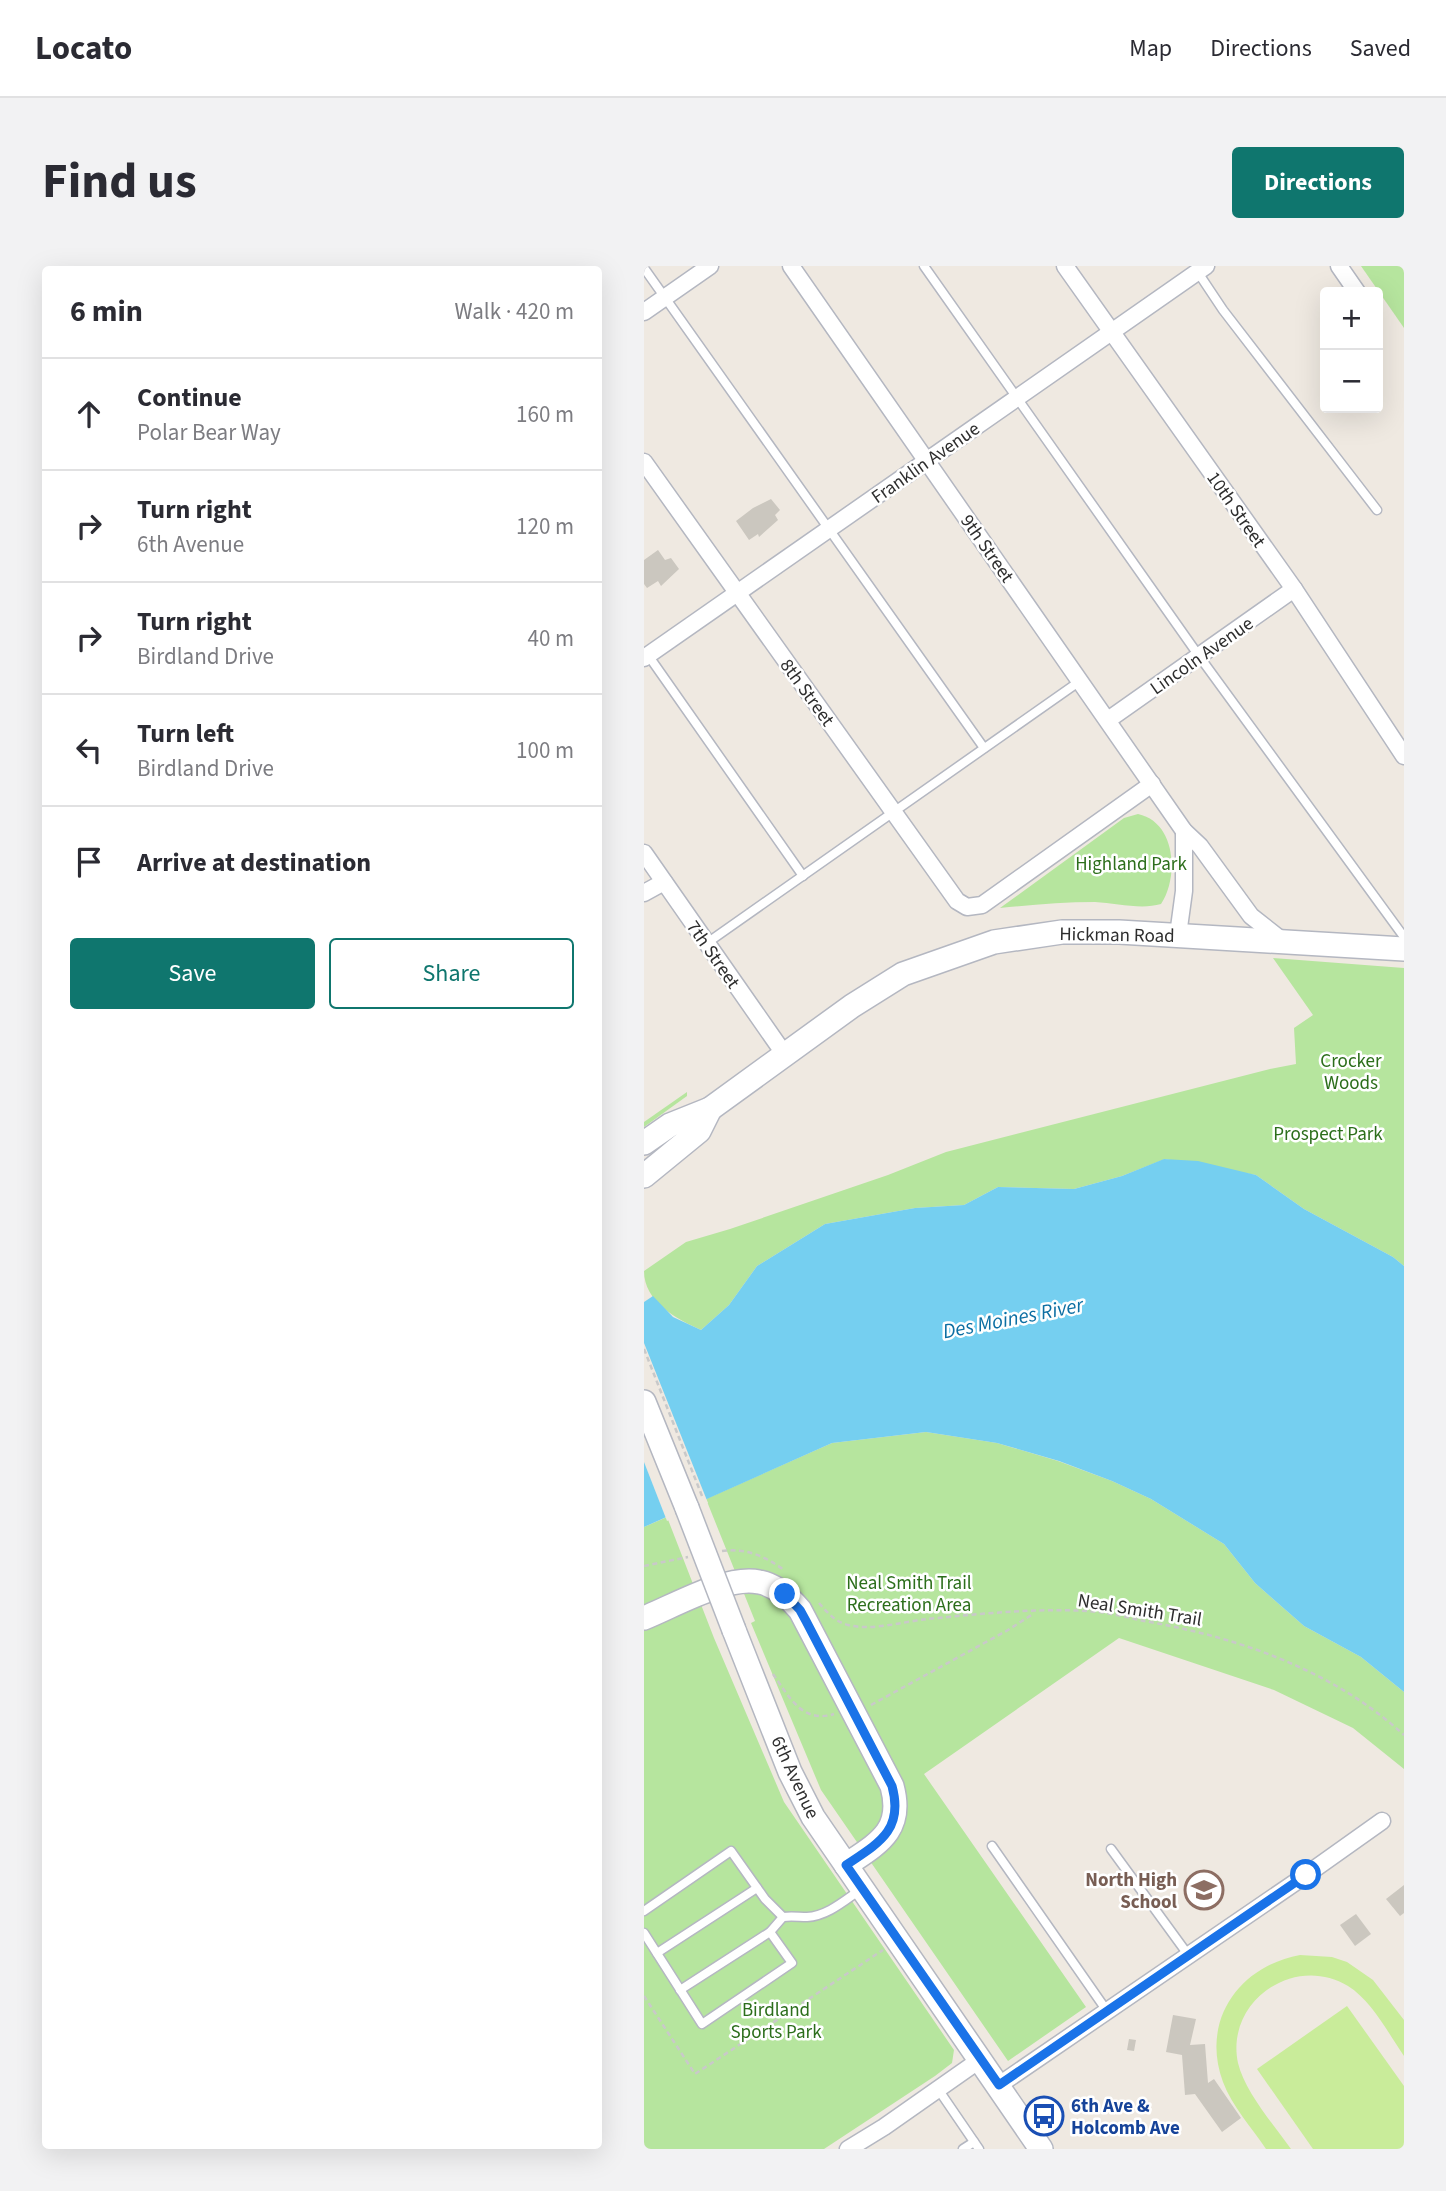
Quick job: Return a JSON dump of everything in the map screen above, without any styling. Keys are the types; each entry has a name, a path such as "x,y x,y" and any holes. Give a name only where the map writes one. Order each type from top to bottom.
{"main road":[{"name":"Hickman Road","path":"644,1143 670,1125 710,1109 902,974 986,944 1062,932 1178,935 1404,949"},
{"name":"Hickman Road","path":"644,1176 699,1131 710,1109"},
{"name":"6th Avenue","path":"644,1402 799,1792 813,1817 1041,2149"},
{"path":"644,1618 732,1583 747,1581 761,1582 776,1588 800,1610 892,1786 896,1800 896,1816 890,1831 846,1865"}],"street":[{"path":"644,312 710,266"},
{"name":"9th Street","path":"791,266 1184,831 1200,846 1251,916 1284,942"},
{"name":"10th Street","path":"1065,266 1294,589 1404,755"},
{"path":"1339,266 1354,287"},
{"name":"Franklin Avenue","path":"645,654 927,461 1199,268"},
{"name":"8th Street","path":"644,462 957,901 967,907 982,905 1153,785"},
{"name":"Lincoln Avenue","path":"1108,720 1294,589"},
{"path":"1178,935 1184,891 1184,831"},
{"name":"7th Street","path":"644,853 785,1055"},
{"path":"644,893 664,882"},
{"path":"999,2085 1382,1821"},
{"path":"848,2149 981,2059"}],"lane":[{"path":"924,266 1199,656 1404,937"},
{"path":"644,268 984,748"},
{"path":"1199,268 1223,310 1377,510"},
{"path":"645,654 803,876"},
{"path":"706,943 1080,681"},
{"path":"992,1846 1107,2011"},
{"path":"1111,1849 1189,1956"},
{"path":"644,1911 732,1851 757,1888 783,1917"},
{"path":"657,1953 757,1888"},
{"path":"680,1990 770,1931 783,1917 809,1917 822,1913 863,1888"},
{"path":"644,1933 702,2024 792,1963 770,1931"},
{"path":"938,2089 977,2145 963,2149"}],"path":[{"path":"644,1349 703,1498"},
{"path":"723,1548 728,1560"},
{"name":"Neal Smith Trail","path":"846,1625 866,1626 980,1615 1088,1611 1188,1628 1241,1643 1320,1678 1389,1721 1404,1735"},
{"path":"864,1708 1008,1630 1035,1612"},
{"path":"772,1673 804,1713 823,1717 841,1711"},
{"path":"644,1996 695,2074 883,1950"}],"green space":[{"path":"1361,266 1404,266 1404,328 1383,298 1383,287 1376,287"},
{"name":"Highland Park","path":"1138,814 1151,819 1167,839 1172,866 1167,893 1161,904 1137,906 1083,902 1000,908 1124,818"},
{"name":"Prospect Park","path":"1273,958 1404,968 1404,1266 1393,1257 1304,1209 1256,1175 1165,1159 1122,1176 1074,1189 998,1187 964,1205 915,1208 825,1224 757,1266 729,1305 701,1330 672,1315 650,1292 644,1271 686,1242 888,1175 946,1152 1296,1064 1294,1028 1313,1015"},
{"path":"687,1092 687,1096 644,1127 644,1122"},
{"name":"Neal Smith Trail Recreation Area","path":"926,1432 997,1443 1058,1461 1151,1499 1224,1544 1255,1583 1304,1626 1361,1657 1404,1692 1404,1769 1353,1728 1274,1690 1119,1638 924,1774 1086,2007 1008,2061 821,1790 751,1623 755,1621 706,1499 832,1443"},
{"name":"Birdland Sports Park","path":"667,1517 714,1638 784,1802 954,2050 952,2063 935,2076 824,2149 644,2149 644,1527"},
{"path":"1300,1955 1332,1957 1347,1962 1373,1980 1404,2020 1404,2056 1365,2000 1348,1986 1327,1977 1306,1976 1286,1980 1268,1989 1253,2003 1242,2021 1237,2041 1238,2063 1247,2085 1291,2149 1266,2149 1237,2108 1223,2082 1217,2059 1217,2038 1221,2017 1230,1999 1243,1984 1259,1971"},
{"path":"1347,2006 1404,2086 1404,2149 1313,2149 1257,2069"}],"water":[{"name":"Des Moines River","path":"1164,1159 1198,1161 1256,1175 1304,1209 1393,1257 1404,1266 1404,1692 1361,1657 1304,1626 1255,1583 1224,1544 1151,1499 1059,1461 997,1443 926,1432 832,1443 644,1527 644,1302 653,1296 673,1317 701,1330 729,1305 757,1266 825,1224 915,1208 964,1205 998,1187 1074,1189 1122,1176"}],"pier":[{"path":"644,1343 708,1503 667,1521 644,1462"}],"building":[{"path":"771,499 780,510 775,515 778,520 759,537 758,534 749,540 736,521"},
{"path":"658,550 665,560 671,558 679,569 661,586 658,581 647,588 644,584 644,560"},
{"path":"1404,1885 1404,1913 1400,1916 1386,1899"},
{"path":"1356,1914 1371,1934 1355,1946 1340,1925"},
{"path":"1173,2015 1196,2019 1190,2045 1205,2044 1208,2083 1214,2079 1241,2118 1222,2132 1195,2094 1185,2095 1182,2055 1166,2052"},
{"path":"1129,2039 1136,2040 1134,2051 1127,2050"}],"place":[{"name":"North High School","path":"1204,1890"},
{"name":"6th Ave & Holcomb Ave","path":"1044,2116"}],"route":[{"path":"785,1594 806,1621 892,1786 896,1800 896,1816 890,1831 846,1865 999,2085 1306,1875"}],"park label":[{"name":"Crocker Woods","path":"1351,1071"}]}
